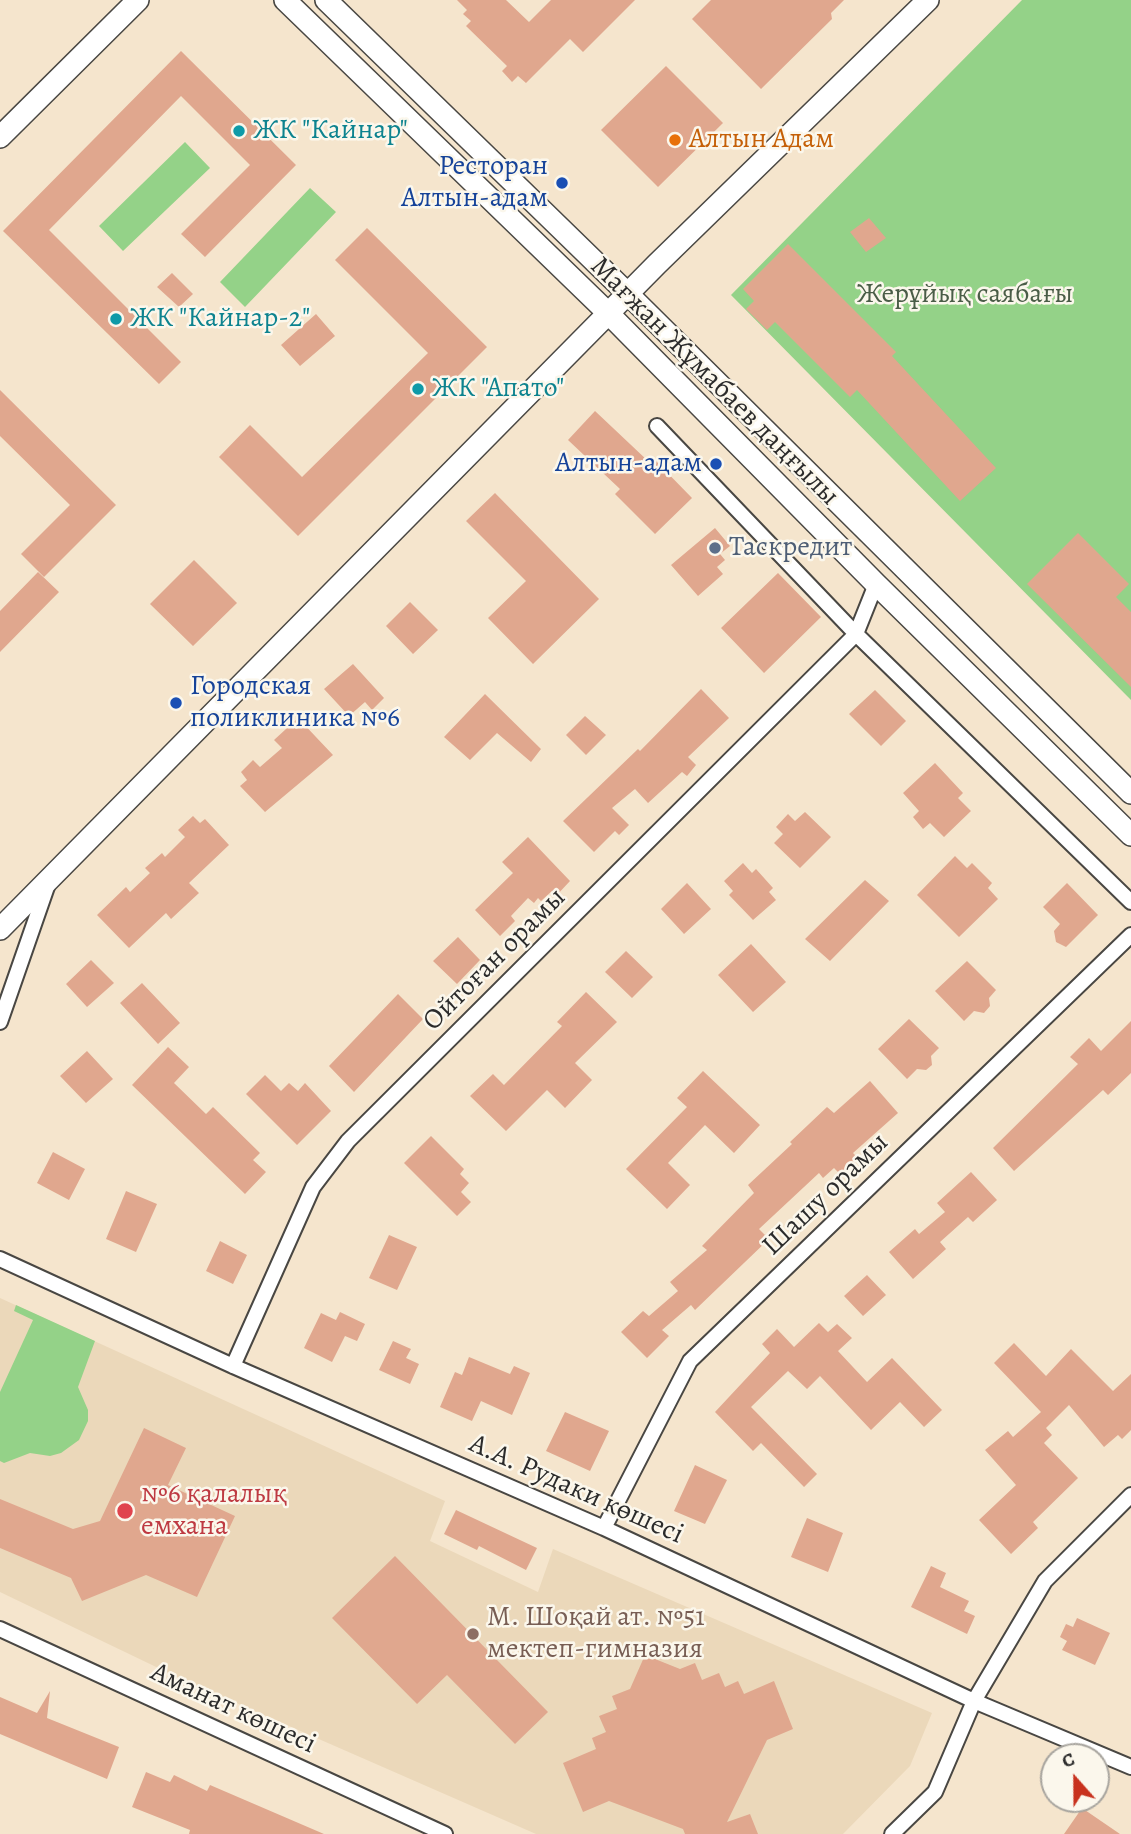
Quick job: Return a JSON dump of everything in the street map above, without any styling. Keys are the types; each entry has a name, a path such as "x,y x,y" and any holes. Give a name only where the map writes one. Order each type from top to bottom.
{"main road":[{"path":"0,137 138,0"},
{"name":"Мағжан Жұмабаев даңғылы","path":"285,0 608,313 876,584 1131,835"},
{"name":"Мағжан Жұмабаев даңғылы","path":"326,0 628,294 1131,793"},
{"path":"0,929 608,313 928,0"}],"street":[{"path":"657,426 856,634 1131,902"},
{"path":"856,634 876,584"},
{"name":"Ойтоған орамы","path":"233,1366 313,1187 348,1141 856,634"},
{"path":"0,1022 50,879"},
{"name":"Шашу орамы","path":"604,1528 690,1361 1131,935"},
{"name":"А.А. Рудаки көшесі","path":"0,1259 233,1366 604,1528 974,1701 1131,1767"},
{"path":"892,1834 935,1791 974,1701 1045,1581 1131,1495"},
{"name":"Аманат көшесі","path":"0,1629 445,1834"}],"shaded area":[{"name":"М. Шоқай ат. №51 мектеп-гимназия","path":"0,1298 445,1501 430,1541 538,1592 553,1549 932,1713 910,1766 843,1834 536,1834 177,1677 0,1592"}],"green space":[{"name":"Жерұйық саябағы","path":"1022,0 1131,0 1131,700 731,295"},
{"path":"185,142 210,168 123,251 99,226"},
{"path":"310,188 336,212 245,307 220,282"},
{"path":"16,1305 95,1341 78,1387 88,1410 88,1421 79,1440 61,1453 50,1456 30,1453 4,1463 0,1461 0,1392 33,1320 14,1311"}],"building":[{"path":"457,0 506,0 529,22 551,0 635,0 583,52 570,39 526,83 518,76 512,82 502,71 507,66 466,26 471,21 463,14 467,10"},
{"path":"711,0 844,0 831,13 832,19 761,89 692,19"},
{"name":"ЖК \"Кайнар\"","path":"181,51 296,165 205,257 181,234 250,165 181,96 49,230 181,362 159,384 3,231"},
{"path":"666,66 723,123 658,187 601,130"},
{"path":"869,218 886,238 866,252 850,232"},
{"name":"ЖК \"Апато\"","path":"367,228 487,347 298,536 219,457 250,425 302,477 428,353 335,260"},
{"path":"788,244 896,352 892,356 996,468 960,501 857,390 850,397 775,322 767,330 746,309 754,301 743,289"},
{"path":"172,273 193,294 179,307 157,287"},
{"path":"316,314 335,336 300,366 281,345"},
{"path":"0,390 116,505 44,577 21,554 70,505 0,436"},
{"path":"595,411 648,461 652,457 692,498 655,534 615,494 620,489 568,440"},
{"path":"495,493 599,599 533,664 488,618 526,581 466,521"},
{"path":"715,528 730,546 720,554 725,560 717,567 723,574 698,596 671,565"},
{"path":"1078,533 1129,584 1116,597 1131,612 1131,687 1027,584"},
{"path":"194,560 237,603 193,646 150,604"},
{"path":"38,572 59,592 0,652 0,611"},
{"path":"778,573 821,617 764,673 721,628"},
{"path":"410,602 438,630 413,654 386,626"},
{"path":"353,664 384,698 372,710 365,702 349,716 324,689"},
{"path":"701,689 729,718 688,757 696,765 687,776 682,772 648,803 635,789 612,808 629,825 619,835 615,831 594,852 563,821 638,749 640,751"},
{"path":"875,690 906,721 881,746 849,714"},
{"path":"485,694 541,749 531,762 497,733 470,760 444,737"},
{"path":"585,716 606,735 586,755 566,735"},
{"path":"298,718 333,755 265,812 240,786 247,780 241,772 253,760 260,767 282,748 274,740"},
{"path":"935,763 963,793 958,798 971,811 944,837 930,823 923,829 913,817 919,811 903,793"},
{"path":"805,812 831,837 800,868 774,843 783,834 776,827 788,814 795,821"},
{"path":"193,816 200,823 205,819 229,845 189,883 199,893 171,919 166,913 129,948 97,915 126,887 130,892 150,873 145,868 162,853 165,857 185,837 178,830"},
{"path":"528,837 570,881 556,896 552,891 541,901 538,898 534,903 528,898 511,916 515,921 500,936 475,910 513,873 502,862"},
{"path":"955,856 967,868 972,863 992,883 988,888 998,899 959,937 917,895"},
{"path":"743,863 752,873 756,869 773,888 769,892 776,900 753,920 729,895 733,891 724,881"},
{"path":"865,880 889,901 830,961 805,939"},
{"path":"687,883 711,909 684,934 661,909"},
{"path":"1067,883 1098,915 1066,947 1056,942 1054,931 1060,924 1043,907"},
{"path":"458,937 480,960 457,984 433,961"},
{"path":"751,944 786,982 753,1012 718,975"},
{"path":"626,951 653,977 632,998 605,972"},
{"path":"91,960 114,983 87,1007 66,984"},
{"path":"967,961 996,990 989,998 990,1006 984,1013 974,1011 964,1021 935,991"},
{"path":"142,983 180,1023 158,1044 120,1003"},
{"path":"586,992 617,1022 575,1063 592,1080 565,1108 547,1090 506,1131 470,1096 493,1074 504,1085 562,1026 557,1022"},
{"path":"398,994 423,1019 354,1092 329,1066"},
{"path":"909,1019 939,1048 931,1056 932,1065 926,1070 917,1069 907,1079 878,1049"},
{"path":"1131,1021 1131,1073 1108,1095 1103,1090 1014,1171 993,1148 1078,1064 1070,1057 1089,1038 1101,1051"},
{"path":"168,1047 189,1067 174,1083 206,1114 213,1107 260,1153 253,1160 266,1172 245,1194 132,1085"},
{"path":"87,1051 113,1079 86,1103 60,1076"},
{"path":"703,1071 760,1125 734,1153 705,1125 668,1163 690,1185 667,1209 626,1169 687,1107 677,1098"},
{"path":"265,1075 281,1091 289,1083 298,1091 305,1083 331,1111 297,1145 246,1094"},
{"path":"870,1081 898,1113 853,1153 859,1159 841,1175 834,1168 823,1178 819,1173 759,1229 769,1239 695,1310 691,1305 662,1330 669,1336 647,1358 621,1332 643,1311 649,1316 678,1291 670,1282 707,1250 702,1246 754,1193 748,1185 792,1144 790,1142 827,1107 834,1113"},
{"path":"431,1136 464,1169 460,1174 469,1183 461,1192 471,1202 457,1216 404,1163"},
{"path":"53,1152 85,1169 69,1200 37,1183"},
{"path":"971,1172 997,1200 973,1222 968,1217 940,1242 946,1249 913,1279 889,1252 915,1229 919,1234 945,1212 937,1203"},
{"path":"126,1191 157,1204 136,1252 106,1239"},
{"path":"389,1235 417,1247 397,1290 369,1278"},
{"path":"220,1241 247,1255 233,1284 206,1271"},
{"path":"867,1275 886,1295 863,1316 844,1296"},
{"path":"340,1312 365,1324 357,1341 345,1336 332,1362 304,1348 321,1313 336,1320"},
{"path":"819,1323 828,1332 837,1324 852,1338 838,1351 867,1382 892,1358 942,1410 924,1427 900,1402 871,1430 820,1376 807,1389 788,1371 751,1407 817,1474 804,1487 761,1443 753,1451 715,1412 770,1353 762,1344 777,1329 794,1347"},
{"path":"393,1341 411,1349 406,1358 419,1364 410,1384 379,1370"},
{"path":"1014,1343 1046,1376 1071,1349 1113,1391 1131,1374 1131,1430 1122,1439 1118,1435 1104,1447 1069,1405 1046,1428 1052,1435 1044,1443 1078,1478 1033,1522 1038,1528 1011,1554 979,1520 1016,1485 985,1450 1008,1431 1013,1437 1041,1412 994,1363"},
{"path":"469,1357 510,1374 514,1366 530,1373 512,1415 481,1401 472,1421 440,1407 455,1372 462,1375"},
{"path":"565,1412 609,1431 590,1471 546,1451"},
{"path":"144,1428 186,1448 168,1485 235,1516 197,1597 146,1575 82,1601 71,1578 0,1548 0,1499 73,1529 100,1521"},
{"path":"695,1465 727,1480 705,1524 674,1511"},
{"path":"456,1510 537,1548 526,1570 479,1546 477,1550 444,1534"},
{"path":"807,1518 843,1533 828,1572 791,1557"},
{"path":"395,1556 548,1712 515,1744 447,1675 417,1704 332,1618"},
{"path":"931,1566 946,1573 940,1587 969,1601 964,1611 975,1616 967,1634 911,1607"},
{"path":"1077,1618 1110,1633 1095,1665 1062,1650 1067,1641 1060,1637 1066,1624 1073,1627"},
{"path":"645,1655 680,1669 695,1663 702,1680 719,1673 725,1687 738,1681 744,1694 774,1681 793,1729 767,1740 727,1822 750,1814 758,1834 685,1834 683,1829 609,1801 583,1812 563,1763 596,1749 592,1738 606,1732 599,1716 617,1709 612,1696 630,1689"},
{"path":"50,1691 47,1718 119,1747 107,1779 0,1734 0,1697 37,1713"},
{"path":"146,1772 170,1782 174,1775 207,1791 210,1785 324,1834 189,1834 190,1830 132,1807"},
{"path":"1079,1813 1089,1813 1120,1834 1064,1834"}],"place":[{"name":"ЖК \"Кайнар\"","path":"239,131"},
{"name":"Алтын Адам","path":"675,140"},
{"name":"Ресторан Алтын-адам","path":"562,183"},
{"name":"ЖК \"Кайнар-2\"","path":"116,319"},
{"name":"ЖК \"Апато\"","path":"418,389"},
{"name":"Алтын-адам","path":"716,464"},
{"name":"Таскредит","path":"715,548"},
{"name":"Городская поликлиника №6","path":"176,703"},
{"name":"№6 қалалық емхана","path":"125,1511"},
{"name":"М. Шоқай ат. №51 мектеп-гимназия","path":"473,1634"}]}
